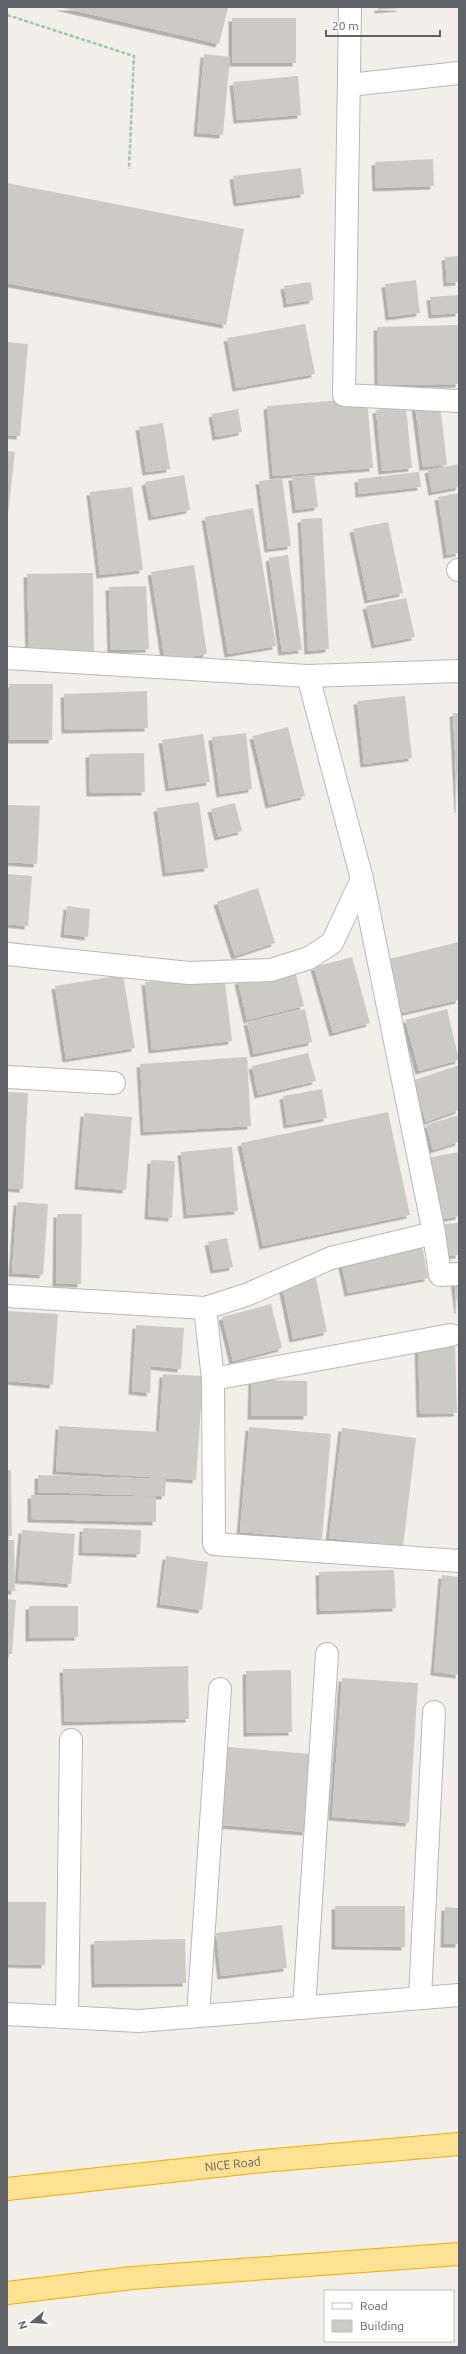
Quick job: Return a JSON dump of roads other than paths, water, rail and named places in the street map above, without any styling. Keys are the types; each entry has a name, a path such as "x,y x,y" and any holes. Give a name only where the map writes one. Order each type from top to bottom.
{"highway":[{"name":"NICE Road","path":"7,2189 263,2162 459,2144"},
{"path":"7,2293 132,2278 459,2254"}],"street":[{"path":"350,7 344,395 459,401"},
{"path":"349,85 459,73"},
{"path":"7,658 308,676 459,672"},
{"path":"308,676 362,879 434,1233 440,1275 459,1274"},
{"path":"7,954 189,973 271,970 309,958 332,943 362,879"},
{"path":"7,1077 114,1083"},
{"path":"7,1296 205,1308 246,1295 331,1258 434,1233"},
{"path":"205,1308 213,1379 214,1544 440,1561 459,1561"},
{"path":"213,1379 451,1335"},
{"path":"304,2008 327,1654"},
{"path":"198,2016 220,1689"},
{"path":"420,1998 434,1712"},
{"path":"67,2017 71,1740"},
{"path":"7,2014 139,2021 459,1996"}]}
